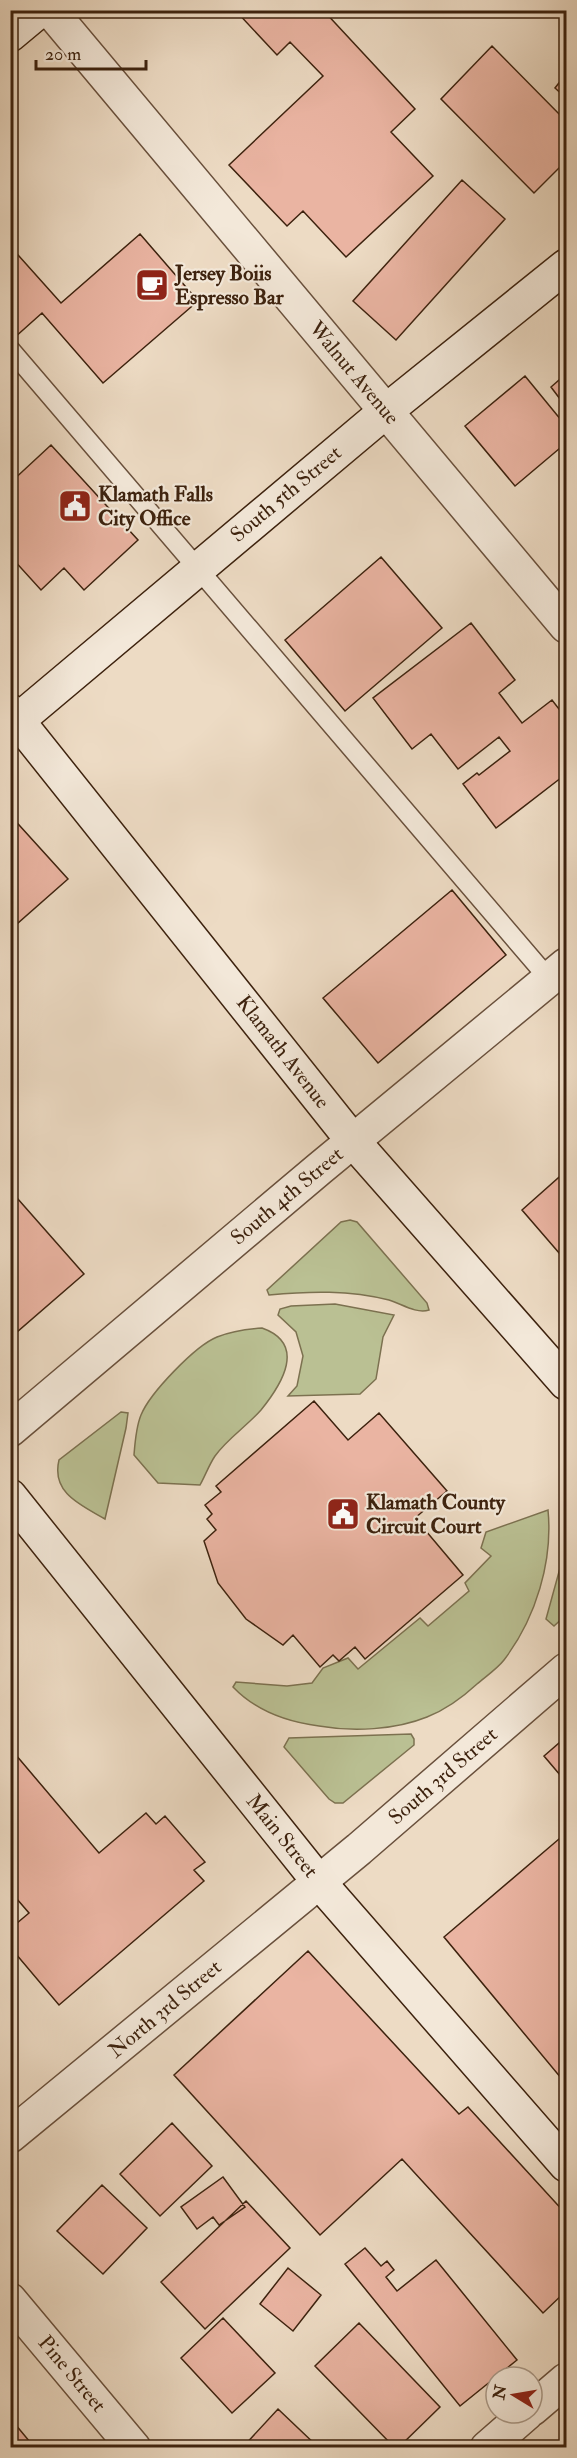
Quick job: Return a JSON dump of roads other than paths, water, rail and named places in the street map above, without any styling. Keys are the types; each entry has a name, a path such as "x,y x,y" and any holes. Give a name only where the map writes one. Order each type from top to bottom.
{"street":[{"path":"10,35 40,10"},
{"name":"Walnut Avenue","path":"50,10 567,626"},
{"name":"South 5th Street","path":"13,720 386,411 567,266"},
{"name":"Klamath Avenue","path":"13,720 353,1141 567,1383"},
{"name":"South 4th Street","path":"10,1430 558,972"},
{"name":"Main Street","path":"10,1496 319,1882 567,2165"},
{"name":"South 3rd Street","path":"319,1882 567,1670"},
{"name":"North 3rd Street","path":"10,2136 319,1882"},
{"name":"Pine Street","path":"10,2300 134,2448"},
{"path":"544,2399 567,2380"},
{"path":"487,2448 513,2425"}],"lane":[{"path":"10,348 198,569 558,972"}],"place":[{"name":"Jersey Boiis Espresso Bar","path":"152,285"},
{"name":"Klamath Falls City Office","path":"75,506"},
{"name":"Klamath County Circuit Court","path":"343,1514"}]}
